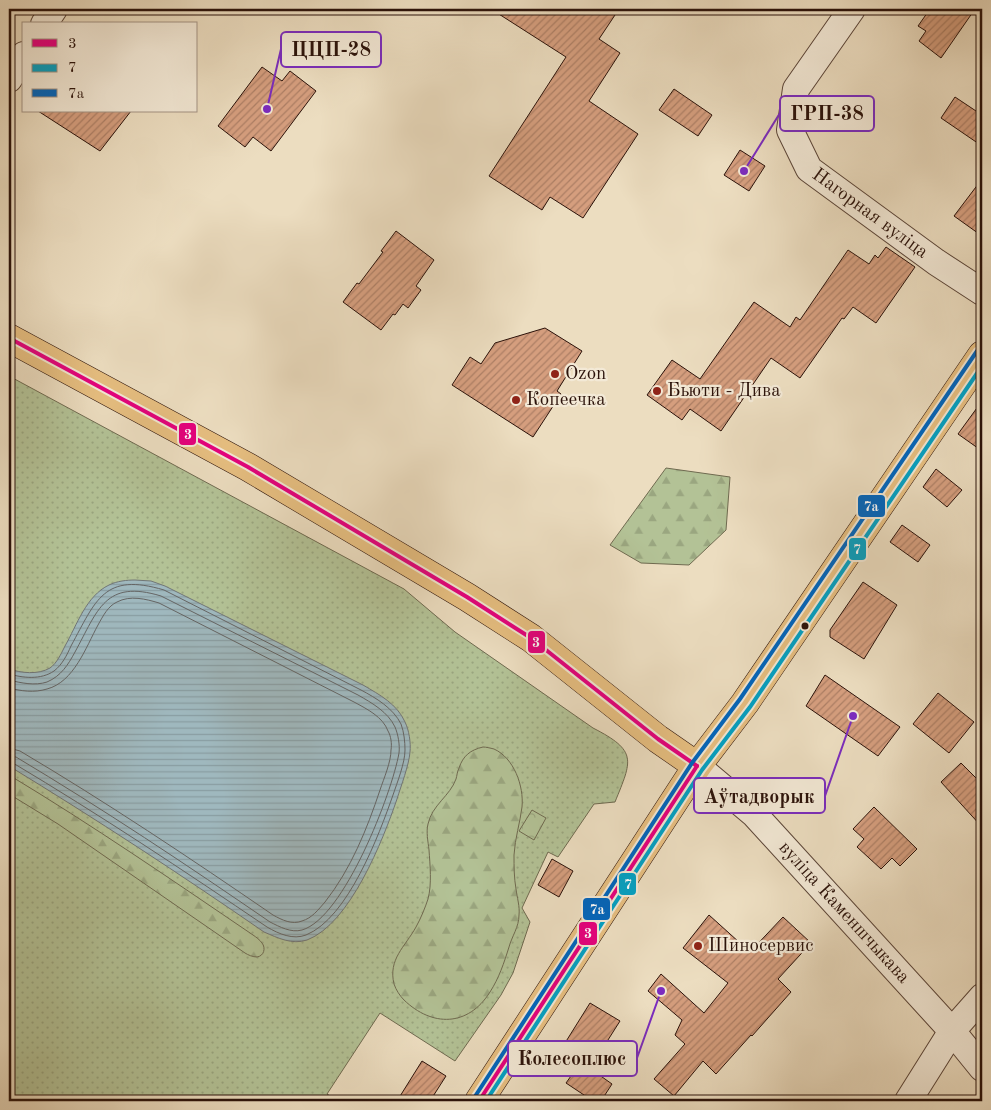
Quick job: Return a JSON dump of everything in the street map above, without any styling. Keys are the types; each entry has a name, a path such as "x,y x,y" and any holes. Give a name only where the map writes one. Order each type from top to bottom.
{"main road":[{"path":"9,338 248,467 466,597 531,638 658,739 697,766"},
{"path":"479,1101 697,766 745,704 982,355"}],"street":[{"path":"45,22 54,9"},
{"name":"Нагорная вуліца","path":"852,9 796,90 790,130 809,169 936,262 982,292"},
{"path":"9,79 22,58"},
{"name":"вуліца Каменшчыкава","path":"697,766 754,814 952,1031 982,1068"},
{"path":"908,1101 952,1031 982,997"}],"green space":[{"path":"9,376 404,589 455,632 593,728 608,736 624,750 627,766 615,802 594,804 558,857 548,852 522,908 530,922 513,973 501,995 455,1061 380,1013 327,1094 338,1101 9,1101"},
{"path":"666,468 730,477 726,530 689,565 641,563 610,545"},
{"path":"483,747 494,749 507,759 516,774 521,790 522,807 514,855 519,919 499,976 481,1004 461,1017 438,1019 415,1009 403,998 394,984 393,967 395,960 418,924 428,899 430,874 427,830 430,817 450,791 465,757 474,750"},
{"path":"9,775 162,873 254,936 263,945 263,953 257,957 245,953 58,824 9,794"},
{"path":"532,810 546,818 534,840 519,831"}],"water":[{"path":"135,580 151,581 165,586 363,685 393,705 405,722 410,741 408,763 391,816 374,857 351,899 337,917 323,931 307,940 290,941 264,932 138,847 9,766 9,669 30,673 50,668 59,658 83,612 94,596 112,584"}],"building":[{"path":"491,9 619,9 599,39 620,53 589,101 638,134 583,218 550,197 542,210 489,176 566,57"},
{"path":"930,9 975,9 941,58 919,41 926,31 918,26"},
{"path":"262,67 282,81 290,71 316,91 271,151 253,137 245,147 218,126"},
{"path":"674,89 712,115 698,136 659,110"},
{"path":"955,97 982,115 982,146 941,118"},
{"path":"40,112 130,112 100,151"},
{"path":"740,150 765,166 749,191 724,175"},
{"path":"982,179 982,236 954,216"},
{"path":"396,231 434,260 416,286 421,290 408,308 403,304 381,330 343,302 383,252 381,251"},
{"path":"886,247 915,267 876,323 853,307 844,319 842,318 800,378 771,358 721,431 690,409 682,420 647,395 672,360 700,379 754,302 790,327 796,317 800,320 848,250 869,264 875,255 878,258"},
{"path":"545,328 582,351 557,391 561,394 533,437 452,385 470,357 481,364 495,343"},
{"path":"982,401 982,451 958,434"},
{"path":"936,469 962,490 947,507 923,487"},
{"path":"902,525 930,545 918,562 890,542"},
{"path":"863,582 897,605 864,659 830,637 830,630"},
{"path":"825,675 900,727 878,756 806,706"},
{"path":"938,693 974,722 949,753 913,724"},
{"path":"961,763 982,784 982,827 941,782"},
{"path":"874,807 917,849 900,866 892,858 881,869 857,847 864,839 853,829"},
{"path":"552,859 573,871 559,897 538,885"},
{"path":"709,915 750,952 783,917 811,943 778,979 791,992 752,1036 716,1074 703,1061 674,1096 654,1079 685,1044 675,1035 682,1020 648,991 661,974 704,1013 728,983 683,948"},
{"path":"590,1003 620,1021 594,1062 565,1043"},
{"path":"422,1061 446,1076 430,1101 397,1101"},
{"path":"581,1062 612,1084 601,1101 593,1101 566,1083"}],"transit line":[{"name":"3","path":"9,338 248,467 467,597 531,638 658,739 697,766"},
{"name":"7а","path":"474,1098 692,763 740,699 977,351"},
{"name":"7","path":"486,1101 702,770 750,707 982,366"},
{"name":"3","path":"479,1101 697,766"}],"place":[{"name":"ЦЦП-28","path":"267,109"},
{"name":"ГРП-38","path":"744,171"},
{"name":"Ozon","path":"555,374"},
{"name":"Бьюти - Дива","path":"657,391"},
{"name":"Копеечка","path":"516,400"},
{"name":"Аўтадворык","path":"853,716"},
{"name":"Шиносервис","path":"698,946"},
{"name":"Колесоплюс","path":"661,991"}]}
